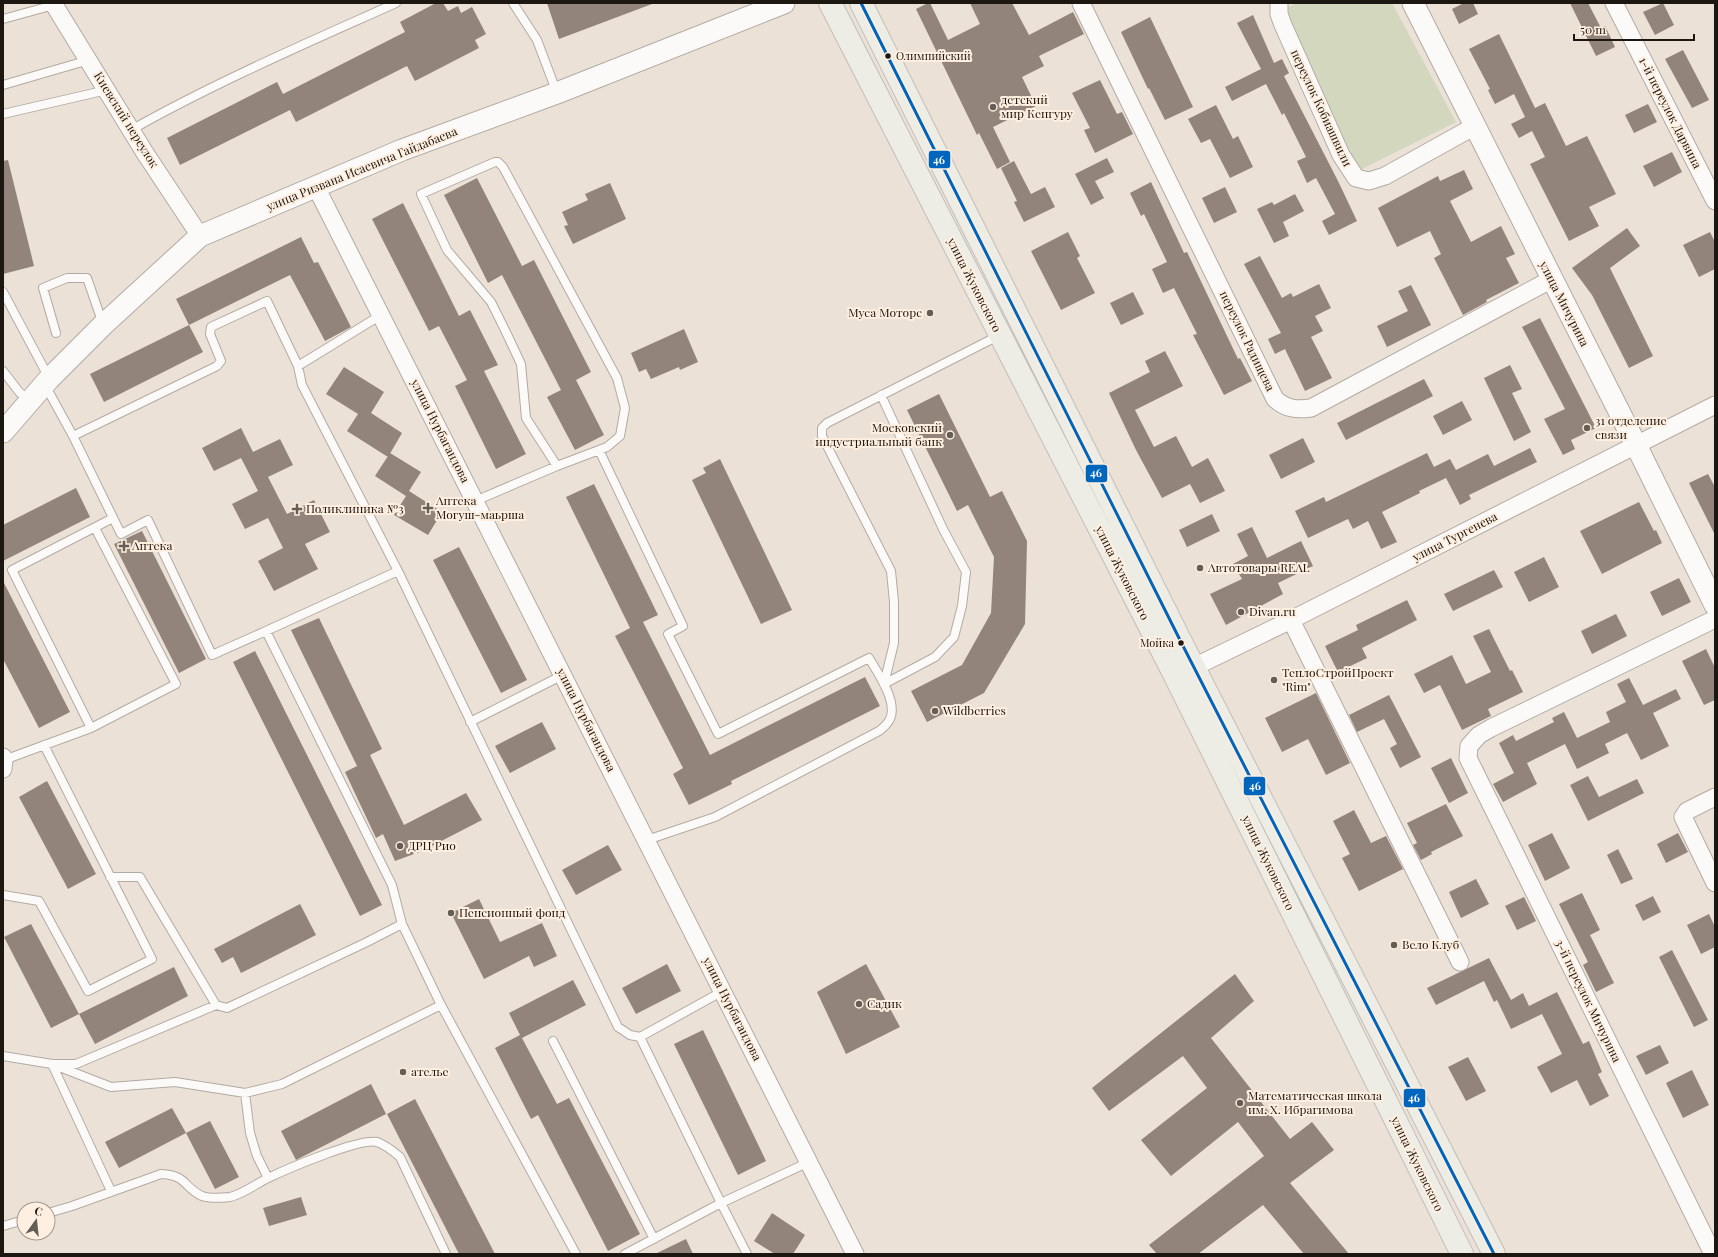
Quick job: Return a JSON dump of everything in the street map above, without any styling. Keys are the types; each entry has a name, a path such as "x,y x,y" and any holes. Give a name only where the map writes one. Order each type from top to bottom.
{"main road":[{"name":"улица Жуковского","path":"830,3 1173,672 1462,1254"},
{"path":"861,3 1194,667 1494,1254"}],"street":[{"name":"улица Ризвана Исаевича Гайдабаева","path":"3,432 30,400 103,325 200,236 402,150 557,93 784,3"},
{"name":"переулок Радищева","path":"1081,3 1275,399 1282,405 1296,409 1311,408 1552,279"},
{"name":"переулок Кобиашвили","path":"1279,3 1278,14 1341,155 1356,178 1369,181 1385,176 1475,126"},
{"name":"улица Мичурина","path":"1413,3 1715,605"},
{"name":"1-й переулок Дарвина","path":"1614,3 1715,201"},
{"name":"Киевский переулок","path":"54,4 131,130 200,236"},
{"name":"улица Нурбагандова","path":"316,187 855,1254"},
{"name":"улица Тургенева","path":"1194,667 1291,620 1715,405"},
{"name":"3-й переулок Мичурина","path":"1712,1254 1468,758 1469,746 1479,735 1491,728 1715,619"},
{"path":"1291,620 1460,962"},
{"path":"1715,797 1687,811 1683,817 1715,883"}],"lane":[{"path":"131,130 159,114 301,46 396,3"},
{"path":"513,3 537,40 557,93"},
{"path":"3,19 54,4"},
{"path":"3,85 89,60"},
{"path":"3,114 107,90"},
{"path":"475,501 557,466 607,447 620,436 625,408 617,378 503,167 498,162 491,162 421,194 447,250 490,302 504,328 522,364 526,418 557,466"},
{"path":"56,333 43,288 67,278 87,278 103,325"},
{"path":"3,292 121,534 148,520 212,655 398,571"},
{"path":"73,436 217,366 221,361 210,334 211,327 268,301 298,366 302,385 398,571 618,1027 630,1035 640,1037 723,991"},
{"path":"298,366 381,315"},
{"path":"884,684 894,643 894,602 891,571 821,432 824,425 827,423 1000,335"},
{"path":"3,371 20,393 30,400"},
{"path":"881,395 943,529 966,572 962,606 954,637 935,657 884,684"},
{"path":"599,450 683,626 668,634 718,734 869,658 884,684 892,708 890,720 880,731 714,817 647,840"},
{"path":"91,728 12,570 113,518"},
{"path":"3,762 91,728 176,684 95,528"},
{"path":"266,631 392,885 402,924 441,1005 576,1254"},
{"path":"470,722 563,675"},
{"path":"3,896 39,901 88,990 152,960 44,745"},
{"path":"110,877 140,876 216,1005"},
{"path":"3,1056 52,1064 76,1064 216,1005 226,1008 365,943 402,924"},
{"path":"52,1064 111,1087 175,1082 245,1093 282,1084 441,1005"},
{"path":"640,1037 747,1254"},
{"path":"553,1041 654,1239"},
{"path":"52,1064 111,1191"},
{"path":"245,1093 250,1133 257,1156 268,1178"},
{"path":"56,1211 161,1174 172,1174 183,1180 202,1196 213,1198 231,1196 268,1178 349,1146 363,1142 377,1142 390,1148 400,1157 446,1254"},
{"path":"625,1254 721,1203 808,1162"},
{"path":"3,1226 16,1222"}],"green space":[{"path":"1297,3 1392,3 1456,122 1358,171 1283,10"}],"building":[{"path":"436,3 443,3 448,11 458,6 461,13 472,7 486,34 475,40 479,48 415,81 407,66 296,122 290,110 180,165 167,138 277,82 283,94 405,32 400,22"},
{"path":"547,3 652,3 652,4 559,39"},
{"path":"930,3 948,40 980,24 970,3 1012,3 1029,35 1073,12 1084,34 1039,56 1044,66 1022,77 1036,106 993,127 1010,162 997,169 979,133 977,135 916,9"},
{"path":"1464,3 1473,3 1478,14 1459,24 1452,9"},
{"path":"1570,3 1588,3 1601,28 1605,26 1615,47 1596,56"},
{"path":"1663,3 1674,25 1655,35 1643,12"},
{"path":"1253,15 1274,63 1282,59 1289,73 1284,76 1357,221 1329,235 1322,221 1335,214 1316,178 1307,183 1297,161 1306,157 1284,113 1282,115 1266,84 1232,101 1225,87 1261,69 1237,23"},
{"path":"1150,17 1193,107 1165,120 1149,88 1148,89 1121,32"},
{"path":"1499,34 1535,108 1545,103 1566,146 1587,136 1616,194 1589,207 1599,226 1569,241 1530,164 1545,157 1532,131 1519,138 1511,124 1525,117 1514,94 1495,104 1488,90 1490,89 1469,49"},
{"path":"1683,50 1709,100 1692,108 1665,59"},
{"path":"1100,80 1117,114 1122,112 1133,134 1095,153 1084,130 1090,128 1072,93"},
{"path":"1648,104 1657,122 1634,133 1625,115"},
{"path":"1216,105 1233,139 1238,136 1253,167 1230,178 1210,139 1201,143 1188,119"},
{"path":"1672,152 1682,172 1654,187 1643,166"},
{"path":"1107,158 1114,172 1095,181 1104,198 1091,205 1075,174"},
{"path":"8,160 34,266 3,274 3,161"},
{"path":"1014,161 1031,194 1045,187 1055,207 1024,222 1014,202 1017,201 1001,168"},
{"path":"1464,170 1473,189 1450,201 1471,242 1501,226 1515,254 1506,258 1519,283 1486,300 1487,302 1463,315 1434,258 1441,254 1430,231 1397,247 1378,208 1438,176 1440,181"},
{"path":"477,178 522,266 534,260 591,372 576,380 604,435 575,450 547,397 561,390 502,275 488,283 444,195"},
{"path":"1151,182 1184,253 1187,252 1238,359 1240,358 1252,381 1224,395 1193,335 1197,334 1174,288 1163,293 1152,269 1167,262 1144,214 1141,216 1130,193"},
{"path":"610,183 626,219 573,244 564,226 568,225 562,212 588,200 585,194"},
{"path":"1225,187 1237,212 1214,223 1202,198"},
{"path":"1295,194 1304,211 1283,222 1289,236 1274,243 1257,209 1272,202 1274,205"},
{"path":"403,203 459,316 470,310 498,365 484,371 526,454 496,469 455,386 467,380 439,326 429,331 372,219"},
{"path":"1627,228 1640,246 1610,268 1653,356 1629,368 1592,295 1572,268"},
{"path":"1068,232 1080,256 1077,258 1095,293 1061,310 1031,251"},
{"path":"1710,232 1715,242 1715,269 1699,277 1683,245"},
{"path":"301,237 314,263 318,262 351,327 325,341 290,275 189,325 176,299"},
{"path":"1260,256 1282,298 1291,293 1293,297 1319,284 1331,308 1315,316 1323,331 1311,337 1332,378 1305,391 1285,349 1275,354 1268,339 1281,333 1244,264"},
{"path":"1411,285 1431,325 1387,347 1377,326 1408,311 1398,291"},
{"path":"1133,292 1144,314 1121,325 1110,303"},
{"path":"1540,318 1596,428 1571,440 1575,449 1563,455 1544,419 1565,409 1522,327"},
{"path":"189,325 203,352 104,402 90,374"},
{"path":"684,329 698,362 680,370 679,367 651,379 646,369 639,372 631,353"},
{"path":"1165,351 1183,386 1135,410 1154,447 1176,436 1192,467 1208,458 1225,491 1200,503 1190,484 1162,498 1136,450 1109,393 1150,372 1145,361"},
{"path":"1510,365 1522,389 1512,393 1531,432 1514,441 1484,378"},
{"path":"344,367 384,392 371,413 402,433 388,457 347,431 358,414 326,394"},
{"path":"1424,379 1433,396 1346,440 1337,423"},
{"path":"939,394 990,497 1002,491 1027,541 1025,624 984,693 927,722 911,691 962,665 991,613 994,557 968,505 957,511 907,410"},
{"path":"1462,401 1472,420 1443,435 1433,416"},
{"path":"241,428 253,452 280,439 293,465 268,477 287,514 314,500 330,532 305,544 318,569 274,591 258,561 283,548 268,518 245,529 232,504 258,491 241,458 214,471 202,448"},
{"path":"1303,438 1315,462 1281,479 1269,455"},
{"path":"1530,448 1537,462 1469,495 1471,499 1460,505 1446,478 1382,512 1397,542 1381,549 1368,521 1353,529 1348,519 1308,538 1295,511 1324,497 1326,502 1427,453 1434,467 1450,459 1456,470 1488,454 1494,466"},
{"path":"390,453 421,472 409,491 442,512 428,535 394,515 406,496 375,476"},
{"path":"720,459 792,610 761,624 692,480 706,473 703,468"},
{"path":"1708,474 1715,487 1715,535 1689,483"},
{"path":"594,484 658,615 643,622 710,755 865,677 880,706 731,781 732,784 689,805 673,774 683,768 615,636 630,628 566,497"},
{"path":"76,488 90,517 3,561 3,525"},
{"path":"1639,502 1662,543 1602,574 1580,531"},
{"path":"1212,514 1220,531 1187,547 1179,530"},
{"path":"1252,527 1267,558 1301,541 1313,566 1278,583 1283,594 1226,625 1210,594 1242,579 1233,564 1248,556 1237,534"},
{"path":"142,531 206,659 179,673 114,544"},
{"path":"459,547 527,680 501,693 433,560"},
{"path":"1544,557 1559,587 1529,602 1514,572"},
{"path":"1494,570 1503,587 1453,611 1444,594"},
{"path":"1679,578 1691,602 1662,616 1650,592"},
{"path":"3,581 70,712 39,728 3,659"},
{"path":"1407,600 1417,620 1362,648 1367,658 1338,672 1325,646 1358,630 1356,625"},
{"path":"1616,614 1627,636 1592,654 1581,631"},
{"path":"319,618 382,749 370,755 404,825 466,793 482,820 422,851 395,861 383,834 376,838 345,772 357,766 291,630"},
{"path":"1489,629 1510,671 1512,670 1523,692 1488,709 1491,716 1462,730 1440,685 1424,693 1414,674 1452,655 1466,684 1491,672 1473,636"},
{"path":"1706,649 1715,668 1715,700 1704,705 1682,661"},
{"path":"255,651 382,905 360,916 233,662"},
{"path":"1629,678 1643,705 1676,689 1681,699 1653,713 1669,746 1641,760 1627,733 1605,744 1609,753 1577,769 1565,744 1527,763 1537,784 1503,802 1493,784 1514,773 1499,743 1513,735 1516,741 1554,722 1552,718 1564,712 1577,738 1610,722 1606,712 1626,702 1617,684"},
{"path":"1316,693 1350,763 1326,775 1308,739 1282,752 1265,718"},
{"path":"1389,695 1421,757 1400,768 1390,748 1397,744 1384,719 1357,732 1349,715"},
{"path":"542,722 556,749 510,773 495,746"},
{"path":"1451,758 1468,793 1449,803 1431,768"},
{"path":"1588,776 1599,797 1637,779 1644,793 1588,821 1570,785"},
{"path":"47,781 96,874 68,889 19,797"},
{"path":"1446,804 1463,836 1431,852 1432,854 1421,860 1413,845 1417,843 1407,823"},
{"path":"1354,810 1371,843 1386,836 1403,869 1359,891 1342,858 1350,854 1333,821"},
{"path":"1552,833 1570,868 1545,881 1528,845"},
{"path":"1678,833 1688,852 1666,863 1657,844"},
{"path":"608,845 622,870 576,895 562,870"},
{"path":"1618,849 1633,879 1621,884 1607,855"},
{"path":"1476,879 1489,904 1461,918 1449,892"},
{"path":"1582,893 1600,930 1590,935 1614,983 1596,992 1583,965 1588,962 1559,904"},
{"path":"1653,896 1661,912 1643,921 1635,905"},
{"path":"1524,897 1536,921 1517,930 1505,906"},
{"path":"479,899 500,942 542,923 557,956 534,967 529,956 484,979 451,913"},
{"path":"300,904 316,935 241,973 233,957 222,963 214,949"},
{"path":"1709,914 1715,927 1715,947 1701,954 1687,925"},
{"path":"31,924 79,1014 51,1028 4,937"},
{"path":"1672,950 1708,1020 1694,1027 1659,957"},
{"path":"1489,958 1511,1000 1523,993 1529,1006 1557,992 1583,1044 1589,1041 1602,1072 1598,1074 1609,1096 1590,1106 1577,1080 1551,1093 1537,1067 1562,1054 1542,1014 1511,1029 1497,1000 1494,1002 1484,981 1436,1005 1427,988"},
{"path":"667,964 681,991 636,1014 622,988"},
{"path":"866,964 900,1027 846,1054 817,992"},
{"path":"174,967 188,996 95,1044 79,1014"},
{"path":"1235,974 1254,1001 1211,1038 1290,1139 1312,1122 1334,1150 1290,1183 1349,1254 1304,1254 1263,1205 1198,1254 1157,1254 1149,1245 1264,1156 1238,1122 1171,1176 1141,1140 1207,1088 1183,1056 1109,1111 1092,1088"},
{"path":"573,980 586,1005 522,1038 557,1104 569,1098 640,1234 608,1251 538,1115 531,1119 495,1048 520,1035 509,1013"},
{"path":"703,1030 766,1161 738,1175 674,1044"},
{"path":"1660,1045 1669,1063 1646,1075 1636,1056"},
{"path":"1468,1057 1486,1091 1466,1101 1448,1067"},
{"path":"1692,1070 1709,1105 1683,1118 1666,1083"},
{"path":"371,1084 386,1114 296,1160 281,1131"},
{"path":"415,1099 495,1254 459,1254 387,1114"},
{"path":"172,1108 186,1133 119,1168 105,1142"},
{"path":"210,1121 239,1177 215,1189 186,1133"},
{"path":"301,1197 307,1215 269,1226 263,1208"},
{"path":"772,1213 805,1235 793,1254 775,1254 754,1241"},
{"path":"686,1239 693,1254 655,1254"}],"transit line":[{"name":"46","path":"861,3 1181,642 1494,1254"}],"place":[{"name":"Олимпийский","path":"888,56"},
{"name":"детский мир Кенгуру","path":"993,107"},
{"name":"Муса Моторс","path":"930,313"},
{"name":"31 отделение связи","path":"1587,428"},
{"name":"Московский индустриальный банк","path":"950,435"},
{"name":"Аптека Могуш-маьрша","path":"428,508"},
{"name":"Поликлиника №3","path":"297,509"},
{"name":"Аптека","path":"124,546"},
{"name":"Автотовары REAL","path":"1200,568"},
{"name":"Divan.ru","path":"1241,612"},
{"name":"Мойка","path":"1181,643"},
{"name":"ТеплоСтройПроект \"Rim\"","path":"1274,680"},
{"name":"Wildberries","path":"935,711"},
{"name":"ДРЦ Рио","path":"400,846"},
{"name":"Пенсионный фонд","path":"451,913"},
{"name":"Вело Клуб","path":"1394,945"},
{"name":"Садик","path":"859,1004"},
{"name":"ателье","path":"403,1072"},
{"name":"Математическая школа им. Х. Ибрагимова","path":"1240,1103"}]}
